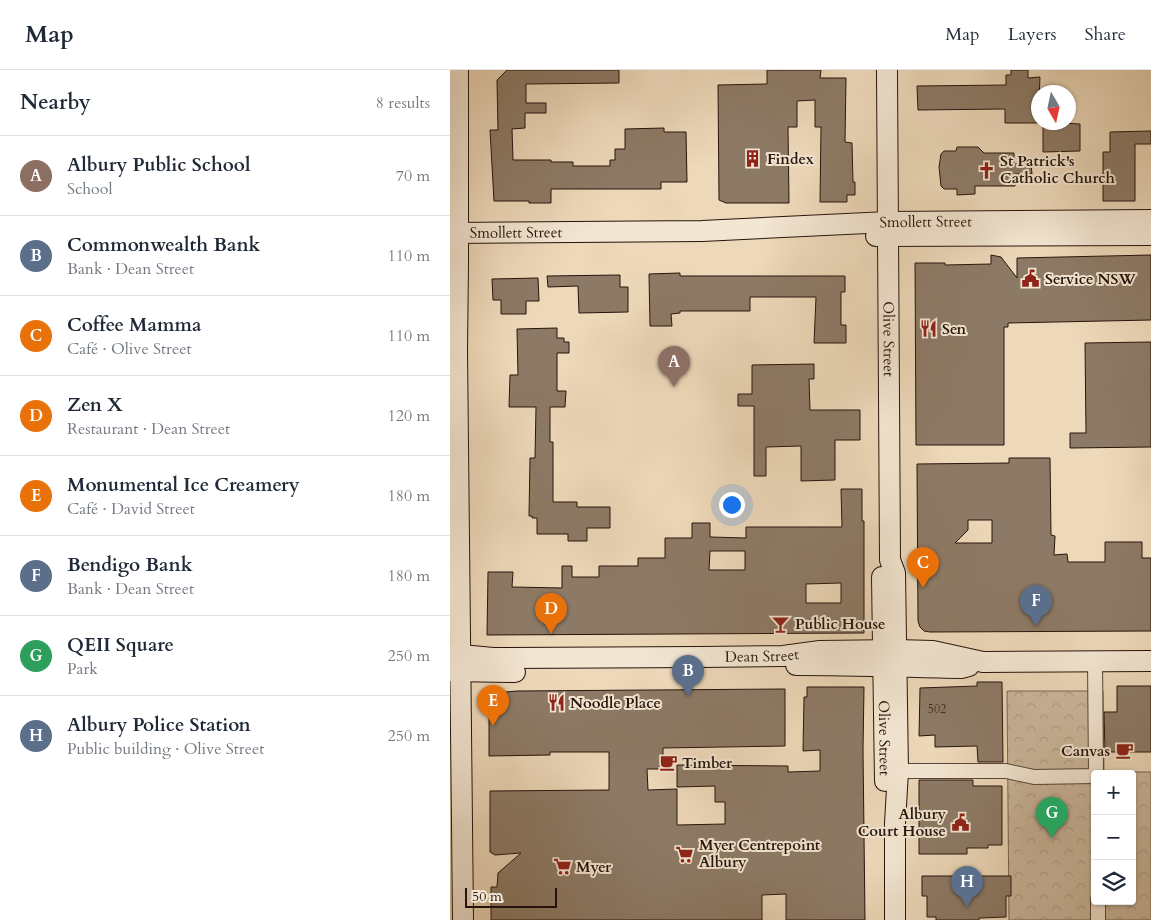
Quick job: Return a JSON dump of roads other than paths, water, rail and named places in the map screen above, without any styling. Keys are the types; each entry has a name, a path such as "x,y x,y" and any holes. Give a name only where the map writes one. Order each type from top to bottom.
{"street":[{"path":"458,70 453,350 455,663 463,920"},
{"name":"Olive Street","path":"887,70 890,560 895,573 890,659 890,877 895,920"},
{"name":"Smollett Street","path":"454,233 702,231 842,236 888,229 1011,228 1151,220"},
{"name":"Smollett Street","path":"1011,228 1151,235"},
{"name":"Dean Street","path":"455,663 493,658 783,656 820,651 890,659 932,651 983,662 1151,661"},
{"name":"Olive Street","path":"886,920 898,771 890,659"},
{"path":"1095,661 1095,770"},
{"path":"898,771 1006,771 1034,777 1091,775"},
{"path":"1098,905 1098,920"}],"place":[{"name":"Findex","path":"753,159"},
{"name":"St Patrick's Catholic Church","path":"986,170"},
{"name":"Service NSW","path":"1031,279"},
{"name":"Sen","path":"928,329"},
{"name":"Albury Public School","path":"674,387"},
{"name":"Coffee Mamma","path":"923,588"},
{"name":"Public House","path":"781,624"},
{"name":"Bendigo Bank","path":"1036,626"},
{"name":"Zen X","path":"551,634"},
{"name":"Commonwealth Bank","path":"688,696"},
{"name":"Noodle Place","path":"556,703"},
{"name":"Monumental Ice Creamery","path":"493,726"},
{"name":"Canvas","path":"1124,751"},
{"name":"Timber","path":"668,763"},
{"name":"Albury Court House","path":"960,823"},
{"name":"QEII Square","path":"1052,838"},
{"name":"Myer Centrepoint Albury","path":"685,854"},
{"name":"Myer","path":"562,867"},
{"name":"Albury Police Station","path":"967,907"}]}
